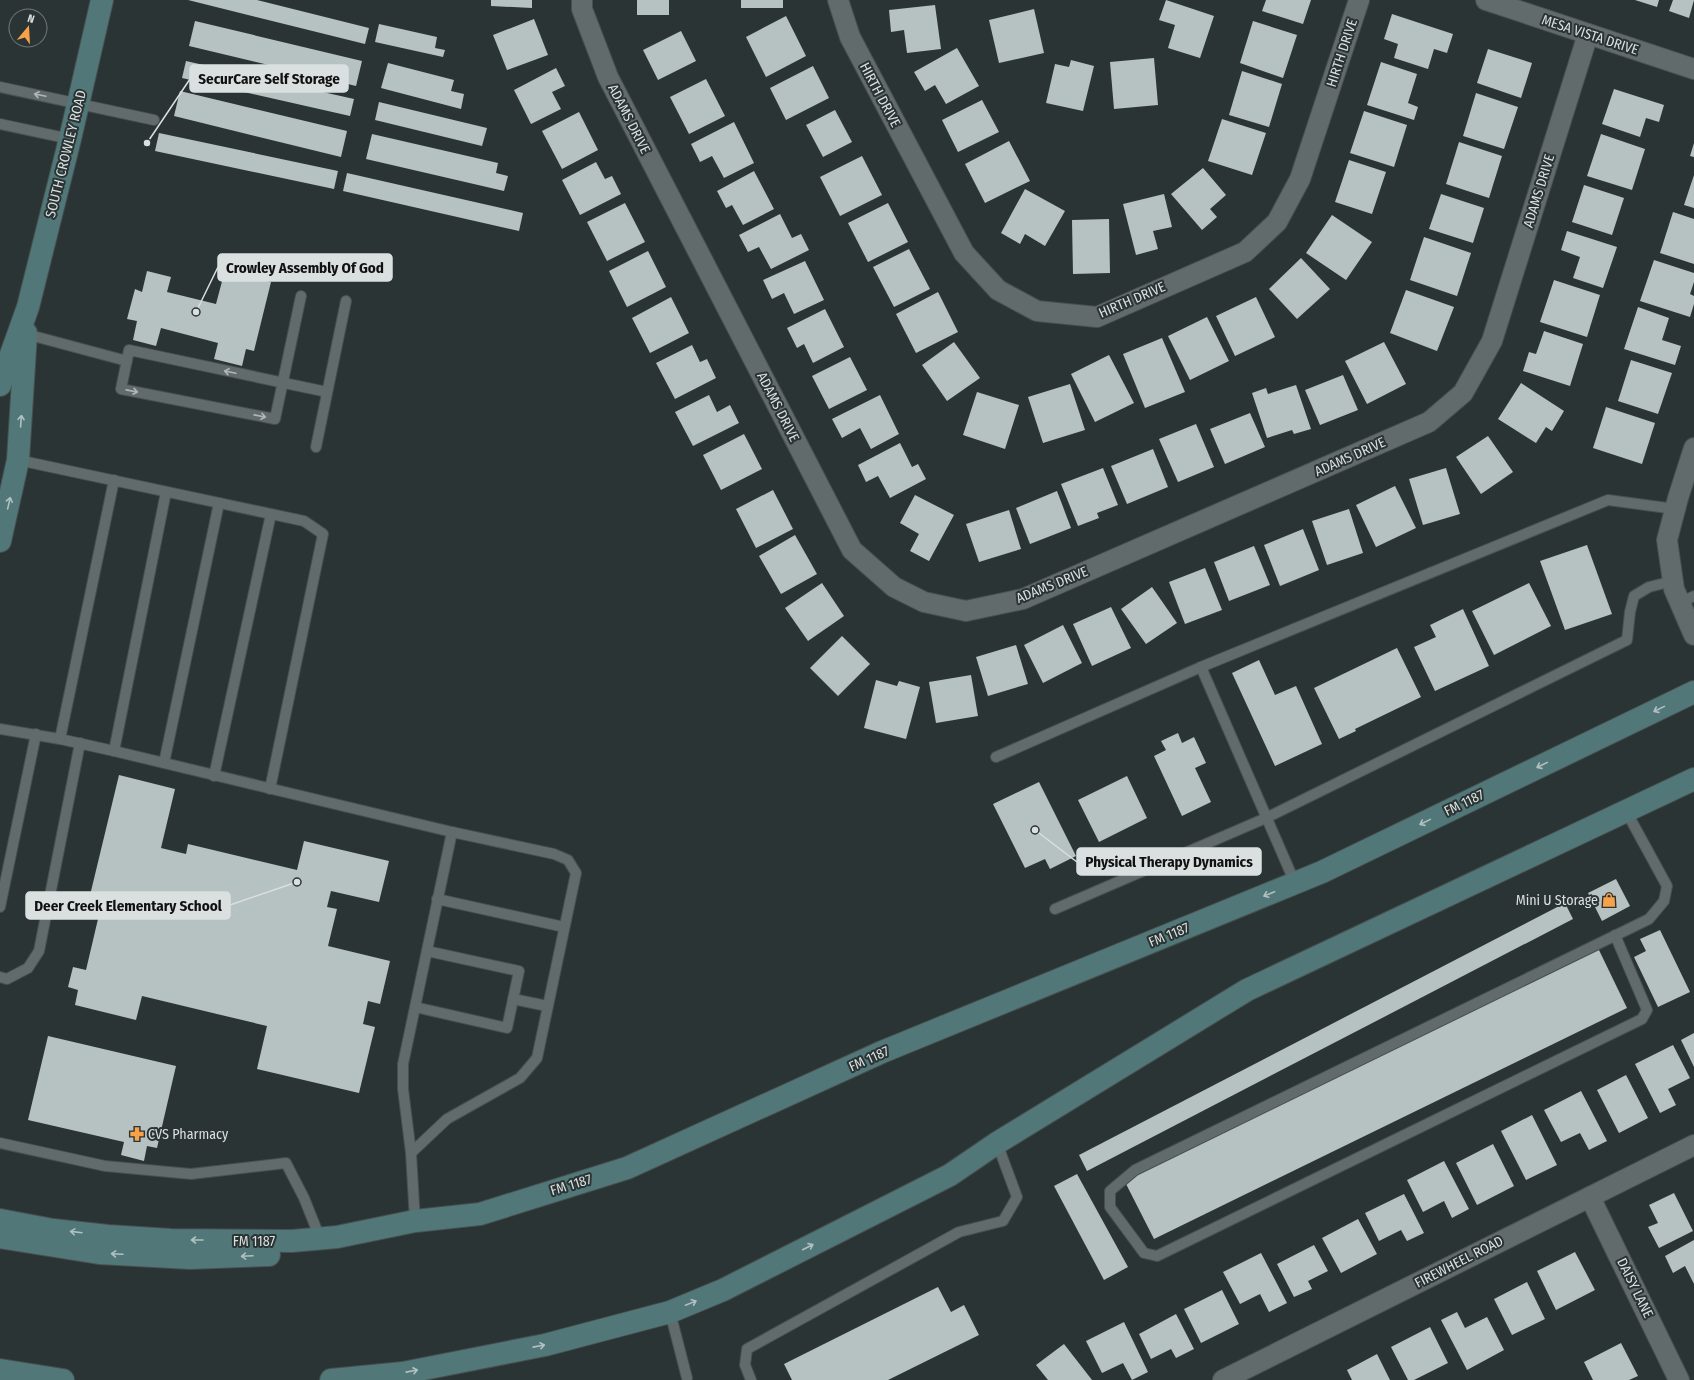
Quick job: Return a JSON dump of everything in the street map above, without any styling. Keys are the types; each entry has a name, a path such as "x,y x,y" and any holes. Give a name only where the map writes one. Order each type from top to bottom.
{"main road":[{"name":"SOUTH CROWLEY ROAD","path":"0,385 28,308 70,139 102,0"},
{"name":"SOUTH CROWLEY ROAD","path":"0,541 18,460 28,308"},
{"name":"FM 1187","path":"0,1220 54,1230 108,1236 171,1240 292,1241 329,1237 415,1221 480,1214 627,1168 882,1052 1322,872 1694,692"},
{"path":"331,1380 403,1373 545,1345 670,1312 723,1290 950,1175 997,1143 1248,990 1694,779"},
{"path":"0,1238 98,1253 190,1258 311,1253 329,1237"},
{"path":"0,1370 63,1380"}],"street":[{"name":"ADAMS DRIVE","path":"582,0 582,9 608,77 852,550 894,587 924,602 966,610 1023,599 1429,422 1463,393 1492,341 1588,34"},
{"name":"HIRTH DRIVE","path":"838,0 850,38 964,253 998,290 1037,311 1097,317 1245,252 1277,222 1300,179 1359,0"},
{"name":"MESA VISTA DRIVE","path":"1486,0 1694,69"},
{"path":"1694,448 1667,540 1674,589 1687,600 1694,635"},
{"name":"FIREWHEEL ROAD","path":"1223,1380 1694,1145"},
{"name":"DAISY LANE","path":"1590,1197 1679,1380"}],"lane":[{"path":"0,87 154,120"},
{"path":"0,124 70,139"},
{"path":"301,296 282,383 275,419 122,388 129,350 282,383 327,392"},
{"path":"316,447 346,301"},
{"path":"26,334 127,361"},
{"path":"18,460 304,521 323,534 270,789"},
{"path":"60,739 114,480"},
{"path":"114,751 166,492"},
{"path":"996,757 1201,667 1608,500 1675,509"},
{"path":"164,763 219,503"},
{"path":"214,776 271,514"},
{"path":"1055,909 1266,818 1627,640 1630,612 1634,596 1649,587 1673,581"},
{"path":"1201,667 1295,883"},
{"path":"0,729 36,734 80,743 452,832 554,854 568,860 576,873 537,1058 520,1078 446,1119 411,1153"},
{"path":"0,907 36,734"},
{"path":"0,978 7,979 28,968 39,951 80,743"},
{"path":"1615,935 1647,1010 1642,1019 1157,1256 1144,1253 1110,1207 1110,1191 1135,1170 1615,935 1649,919 1664,901 1667,886 1626,811"},
{"path":"415,1221 411,1153 403,1089 403,1064 452,832"},
{"path":"437,899 564,927"},
{"path":"415,1007 507,1028 519,971 427,951"},
{"path":"513,999 548,1006"},
{"path":"0,1142 105,1166 191,1174 286,1163 304,1198 329,1237"},
{"path":"751,1380 745,1365 747,1349 959,1232 1003,1221 1017,1197 997,1143"},
{"path":"670,1312 685,1379"}],"building":[{"path":"188,0 257,0 369,28 365,44"},
{"path":"491,0 532,0 532,8 491,6"},
{"path":"637,0 669,0 669,15 637,15"},
{"path":"741,0 783,0 783,8 741,8"},
{"path":"1166,0 1214,16 1200,58 1168,48 1175,25 1159,20"},
{"path":"1266,0 1311,0 1303,24 1262,11"},
{"path":"1635,0 1659,0 1657,7"},
{"path":"1673,0 1694,0 1689,18 1669,11"},
{"path":"935,5 941,49 907,53 904,30 891,32 889,10"},
{"path":"1034,9 1044,53 999,63 989,20"},
{"path":"1392,14 1453,34 1447,53 1434,49 1428,69 1394,58 1398,44 1384,39"},
{"path":"786,16 806,56 766,77 746,37"},
{"path":"534,19 548,55 507,70 493,35"},
{"path":"195,21 362,61 356,86 189,46"},
{"path":"1253,21 1297,35 1283,78 1240,63"},
{"path":"379,24 437,37 435,48 445,50 443,57 375,42"},
{"path":"681,31 696,61 658,80 643,50"},
{"path":"957,48 979,86 946,104 935,85 925,91 914,72"},
{"path":"1488,49 1532,63 1521,98 1477,83"},
{"path":"1154,58 1158,105 1114,109 1110,62"},
{"path":"1071,60 1094,66 1083,111 1046,103 1055,64 1069,67"},
{"path":"186,61 354,99 350,116 182,78"},
{"path":"1381,62 1417,74 1408,103 1418,107 1414,120 1367,105"},
{"path":"388,63 454,80 451,91 464,94 461,109 381,88"},
{"path":"813,66 829,98 786,120 770,88"},
{"path":"556,68 565,86 552,92 561,109 531,124 514,90"},
{"path":"1242,71 1282,84 1269,127 1229,115"},
{"path":"706,79 725,116 689,134 670,97"},
{"path":"1614,89 1664,105 1659,122 1646,118 1640,137 1602,124"},
{"path":"180,91 347,131 341,157 174,116"},
{"path":"1476,93 1518,107 1504,149 1463,136"},
{"path":"982,100 999,132 958,152 942,120"},
{"path":"379,102 487,128 482,146 375,120"},
{"path":"835,110 852,142 823,157 806,125"},
{"path":"1364,111 1407,125 1394,167 1350,153"},
{"path":"579,112 598,150 562,169 542,131"},
{"path":"1222,119 1266,133 1252,175 1208,161"},
{"path":"734,122 754,163 724,178 712,156 700,162 691,144"},
{"path":"159,133 338,171 334,189 155,151"},
{"path":"372,134 498,163 496,173 508,176 504,191 366,159"},
{"path":"1601,134 1645,149 1632,190 1587,176"},
{"path":"1009,141 1030,181 985,203 965,164"},
{"path":"1459,142 1502,156 1489,198 1446,184"},
{"path":"1694,143 1694,157 1690,156"},
{"path":"862,156 882,195 840,216 820,177"},
{"path":"1349,160 1386,172 1372,214 1335,202"},
{"path":"596,162 605,179 612,176 621,194 580,215 562,180"},
{"path":"1203,168 1226,195 1210,209 1217,217 1202,230 1171,194"},
{"path":"754,171 774,209 743,225 732,205 726,208 717,191"},
{"path":"347,173 523,213 519,231 343,191"},
{"path":"1694,175 1694,208 1684,205"},
{"path":"1584,185 1624,198 1612,235 1572,222"},
{"path":"1025,189 1065,211 1045,246 1025,234 1020,244 1001,233"},
{"path":"1164,194 1172,227 1153,231 1158,249 1136,255 1123,204"},
{"path":"1441,194 1484,208 1473,243 1429,229"},
{"path":"625,203 645,242 607,261 587,222"},
{"path":"888,203 908,242 868,262 848,223"},
{"path":"1673,212 1694,219 1694,264 1660,253"},
{"path":"780,214 792,238 801,234 809,250 771,269 759,247 748,252 739,235"},
{"path":"1332,215 1372,242 1346,280 1306,253"},
{"path":"1109,219 1110,273 1073,274 1072,220"},
{"path":"1567,231 1617,247 1603,288 1573,278 1580,257 1561,250"},
{"path":"1424,237 1471,253 1457,296 1410,280"},
{"path":"909,249 930,289 894,307 873,267"},
{"path":"648,251 666,287 627,307 609,271"},
{"path":"1301,258 1330,289 1297,319 1269,289"},
{"path":"1654,260 1694,273 1694,282 1690,294 1694,296 1694,304 1690,317 1640,301"},
{"path":"805,261 824,300 794,314 784,293 772,299 763,280"},
{"path":"225,270 271,282 254,351 246,349 242,366 214,359 218,343 161,328 156,346 133,340 137,321 127,319 135,289 142,292 147,271 171,277 167,292 216,304"},
{"path":"1554,280 1600,295 1587,337 1540,322"},
{"path":"1406,290 1454,307 1437,351 1390,333"},
{"path":"938,292 958,332 916,353 896,314"},
{"path":"671,297 689,333 650,353 632,318"},
{"path":"1256,297 1275,337 1235,356 1216,316"},
{"path":"1638,307 1669,318 1662,340 1681,346 1675,365 1624,349"},
{"path":"825,309 844,347 813,363 804,344 797,348 787,328"},
{"path":"1207,317 1229,361 1190,380 1168,336"},
{"path":"1544,331 1583,344 1570,386 1523,371 1529,352 1536,354"},
{"path":"1162,338 1185,392 1145,408 1123,354"},
{"path":"954,342 980,378 947,401 922,365"},
{"path":"1384,342 1406,384 1367,404 1345,361"},
{"path":"692,345 700,362 707,359 716,378 675,399 656,363"},
{"path":"1109,355 1134,403 1095,422 1071,374"},
{"path":"850,357 867,390 829,409 812,376"},
{"path":"1631,360 1672,373 1658,414 1618,401"},
{"path":"1343,375 1358,410 1320,425 1305,390"},
{"path":"1521,383 1564,411 1552,431 1546,427 1536,443 1498,419"},
{"path":"1070,384 1085,430 1043,443 1028,397"},
{"path":"1296,385 1311,429 1294,434 1292,430 1267,438 1252,393 1266,388 1268,394"},
{"path":"977,392 1019,405 1005,449 963,435"},
{"path":"709,395 717,412 730,405 739,423 693,446 675,412"},
{"path":"880,395 899,434 871,449 860,428 842,438 832,419"},
{"path":"1606,407 1655,423 1642,464 1593,448"},
{"path":"1250,413 1265,447 1225,464 1210,429"},
{"path":"1196,424 1214,467 1178,482 1159,439"},
{"path":"744,434 762,469 721,490 703,455"},
{"path":"1488,436 1513,472 1481,494 1456,457"},
{"path":"900,443 912,467 918,464 926,479 890,498 878,476 866,482 858,465"},
{"path":"1153,449 1168,487 1127,504 1111,466"},
{"path":"1103,468 1118,505 1097,513 1099,518 1078,526 1061,484"},
{"path":"1446,468 1460,514 1423,525 1409,479"},
{"path":"1395,486 1416,528 1376,547 1356,505"},
{"path":"773,490 793,529 756,548 736,509"},
{"path":"1057,491 1071,528 1030,544 1016,508"},
{"path":"915,495 954,515 929,561 910,551 919,534 900,523"},
{"path":"1349,509 1363,553 1327,565 1312,521"},
{"path":"1009,510 1021,549 979,562 966,524"},
{"path":"1303,529 1319,570 1280,586 1264,545"},
{"path":"795,535 817,574 781,594 759,556"},
{"path":"1587,545 1612,614 1565,630 1540,561"},
{"path":"1254,546 1270,585 1229,601 1214,562"},
{"path":"1205,568 1222,610 1185,624 1169,582"},
{"path":"822,583 844,616 808,641 785,608"},
{"path":"1529,583 1551,626 1494,655 1472,611"},
{"path":"1152,587 1177,623 1146,644 1121,609"},
{"path":"1111,607 1131,648 1092,666 1073,624"},
{"path":"1463,609 1489,666 1435,691 1414,647 1436,637 1430,625"},
{"path":"1063,625 1082,663 1043,683 1024,645"},
{"path":"842,636 870,664 838,696 810,668"},
{"path":"1016,645 1028,684 988,696 976,657"},
{"path":"1397,648 1421,697 1355,729 1356,731 1339,739 1314,688"},
{"path":"1259,660 1275,695 1296,686 1322,744 1275,766 1232,673"},
{"path":"971,675 978,716 936,723 929,682"},
{"path":"876,680 897,686 899,681 920,687 906,739 864,728"},
{"path":"1178,733 1182,743 1194,737 1206,763 1195,768 1211,802 1182,816 1154,756 1166,750 1161,741"},
{"path":"119,775 175,789 161,848 186,854 188,844 297,870 304,841 389,861 379,902 331,891 327,907 337,909 328,946 390,961 380,1004 368,1001 363,1024 375,1027 359,1093 257,1069 267,1026 142,996 136,1020 75,1005 78,990 68,987 73,967 86,970 98,919 85,916"},
{"path":"1127,776 1147,818 1099,842 1078,800"},
{"path":"1039,782 1076,856 1050,869 1045,859 1025,868 993,804"},
{"name":"Mini U Storage","path":"1616,879 1630,906 1602,921 1588,893"},
{"path":"1565,903 1573,919 1087,1171 1079,1155"},
{"path":"1660,930 1690,992 1658,1007 1634,957 1646,951 1640,939"},
{"path":"1598,948 1627,1008 1154,1239 1124,1180"},
{"path":"1694,1033 1694,1067 1681,1040"},
{"name":"CVS Pharmacy","path":"48,1036 176,1066 157,1148 147,1146 144,1161 121,1155 124,1142 28,1120"},
{"path":"1673,1045 1690,1078 1668,1089 1676,1105 1660,1113 1635,1064"},
{"path":"1626,1075 1648,1118 1619,1133 1597,1090"},
{"path":"1581,1091 1607,1141 1589,1150 1580,1133 1561,1142 1544,1110"},
{"path":"1532,1115 1557,1165 1526,1180 1501,1131"},
{"path":"1493,1144 1514,1186 1477,1205 1456,1163"},
{"path":"1444,1161 1469,1209 1452,1218 1444,1201 1423,1212 1407,1180"},
{"path":"1077,1174 1128,1267 1104,1280 1054,1186"},
{"path":"1674,1193 1693,1231 1659,1248 1648,1227 1658,1223 1649,1205"},
{"path":"1404,1194 1424,1233 1407,1241 1401,1230 1379,1241 1365,1213"},
{"path":"1358,1219 1377,1254 1341,1273 1322,1238"},
{"path":"1694,1240 1694,1284 1685,1266 1673,1273 1665,1256"},
{"path":"1314,1245 1328,1271 1308,1281 1312,1289 1294,1297 1277,1264"},
{"path":"1575,1252 1595,1290 1556,1310 1537,1271"},
{"path":"1261,1253 1287,1303 1269,1312 1260,1294 1240,1304 1223,1272"},
{"path":"1527,1282 1545,1319 1512,1335 1494,1299"},
{"path":"938,1287 951,1312 964,1305 979,1335 888,1380 792,1380 784,1364"},
{"path":"1222,1290 1239,1324 1201,1343 1184,1309"},
{"path":"1457,1312 1465,1328 1487,1317 1504,1350 1467,1370 1441,1320"},
{"path":"1176,1314 1194,1349 1176,1358 1171,1349 1151,1359 1139,1334"},
{"path":"1124,1322 1148,1372 1132,1380 1123,1363 1102,1373 1086,1341"},
{"path":"1430,1327 1448,1363 1414,1380 1408,1380 1391,1347"},
{"path":"1621,1343 1638,1376 1629,1380 1593,1380 1584,1362"},
{"path":"1064,1344 1092,1380 1048,1380 1036,1365"},
{"path":"1377,1354 1390,1380 1352,1380 1347,1370"}],"place":[{"name":"SecurCare Self Storage","path":"147,143"},
{"name":"Crowley Assembly Of God","path":"196,312"},
{"name":"Physical Therapy Dynamics","path":"1035,830"},
{"name":"Deer Creek Elementary School","path":"297,882"},
{"name":"Mini U Storage","path":"1609,900"},
{"name":"CVS Pharmacy","path":"137,1134"}]}
